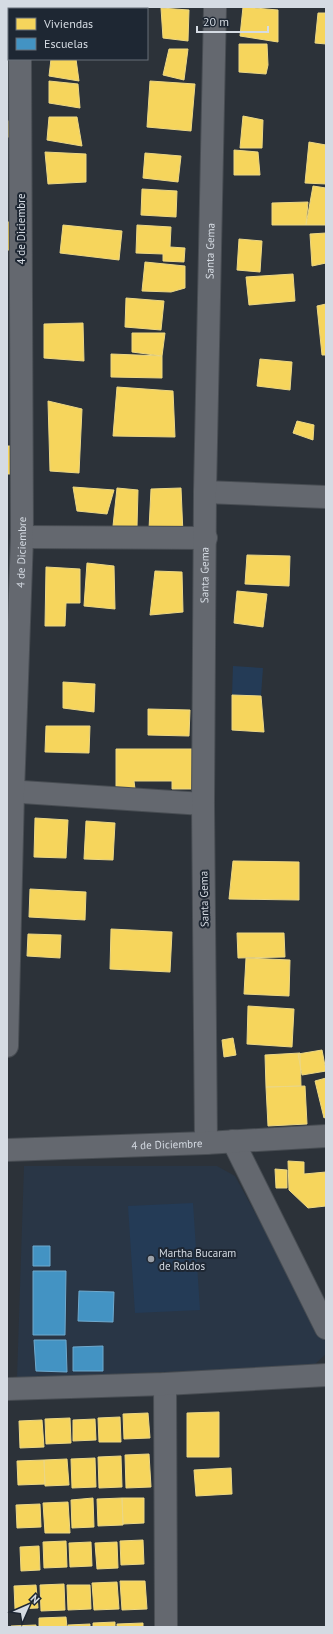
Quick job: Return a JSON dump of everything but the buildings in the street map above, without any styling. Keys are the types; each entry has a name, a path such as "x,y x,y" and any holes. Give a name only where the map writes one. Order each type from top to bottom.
{"street":[{"name":"Santa Gema","path":"206,1143 203,804 206,538 205,492 215,7"},
{"name":"4 de Diciembre","path":"7,1046 10,791 22,537 20,60"},
{"path":"205,492 326,497"},
{"path":"22,537 206,538"},
{"path":"10,791 203,804"},
{"name":"4 de Diciembre","path":"7,1150 206,1143 326,1136"},
{"path":"233,1141 326,1328"},
{"path":"7,1389 165,1384 326,1376"},
{"path":"165,1384 166,1627"}],"shaded area":[{"path":"233,666 263,668 261,696 232,695"},
{"name":"Martha Bucaram de Roldos","path":"24,1166 217,1166 235,1176 325,1341 326,1354 313,1366 17,1378"},
{"path":"193,1203 200,1310 135,1313 128,1206"}],"place":[{"name":"Martha Bucaram de Roldos","path":"151,1259"}]}
